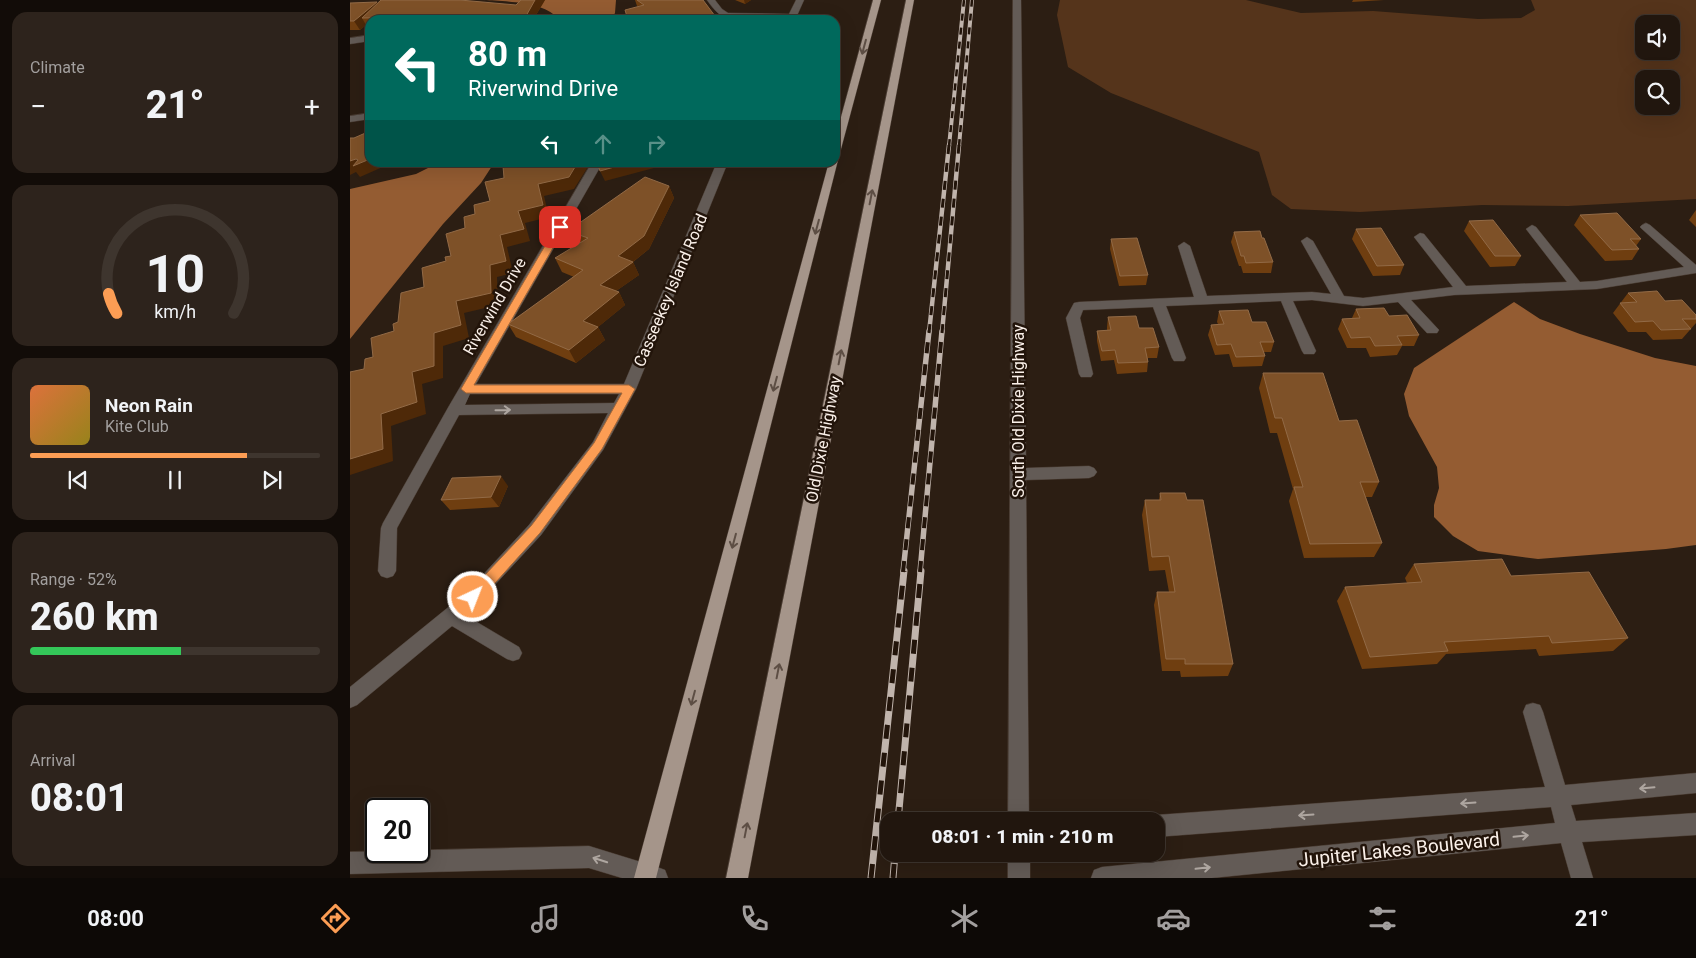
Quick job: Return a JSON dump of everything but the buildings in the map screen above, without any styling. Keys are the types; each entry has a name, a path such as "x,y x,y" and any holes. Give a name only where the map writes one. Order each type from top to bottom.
{"main road":[{"path":"840,139 877,0"},
{"name":"Old Dixie Highway","path":"737,878 910,0"},
{"path":"648,877 833,167"}],"street":[{"path":"711,0 719,11 727,15"},
{"path":"792,15 800,0"},
{"name":"South Old Dixie Highway","path":"1017,0 1019,812"},
{"path":"350,41 365,39"},
{"path":"350,119 365,117"},
{"name":"Riverwind Drive","path":"387,572 388,528 466,389 595,167"},
{"name":"Casseekey Island Road","path":"350,700 473,597 535,530 598,446 629,389 721,167"},
{"path":"1646,227 1694,269"},
{"path":"1532,229 1577,286"},
{"path":"1420,237 1463,291"},
{"path":"1307,241 1340,299"},
{"path":"1184,246 1202,301"},
{"path":"1086,374 1073,318 1079,306 1312,296 1363,302 1463,291 1597,285 1694,269"},
{"path":"1285,297 1309,351"},
{"path":"1401,298 1432,330"},
{"path":"1158,303 1179,358"},
{"path":"466,389 629,389"},
{"path":"454,410 619,408"},
{"path":"1018,474 1089,472"},
{"path":"451,616 513,653"},
{"path":"1533,712 1582,878"},
{"path":"1165,825 1559,796 1696,783"},
{"name":"Jupiter Lakes Boulevard","path":"1102,878 1569,832 1696,824"},
{"path":"350,863 589,857 648,877"},
{"path":"1019,862 1019,878"}],"shaded area":[{"path":"484,0 616,0 614,15 554,15 536,6"},
{"path":"1060,0 1246,0 1301,13 1373,11 1478,19 1521,18 1535,10 1531,0 1696,0 1696,199 1568,206 1482,205 1360,212 1291,209 1272,195 1259,152 1111,93 1068,67 1057,15"},
{"path":"430,167 491,167 481,183 443,224 350,339 350,189 416,174"},
{"path":"1514,302 1540,319 1580,334 1655,358 1696,366 1696,545 1538,559 1478,551 1453,536 1434,517 1434,505 1439,488 1437,467 1409,416 1404,394 1414,368"}],"railway":[{"path":"949,146 964,0"},
{"path":"959,146 972,0"},
{"path":"929,333 949,145"},
{"path":"942,333 959,145"},
{"path":"903,572 929,331"},
{"path":"920,572 942,331"},
{"path":"871,878 904,571"},
{"path":"899,812 921,571"},
{"path":"893,878 894,862"}],"route":[{"path":"473,597 535,530 598,446 629,389 466,389 560,227"}]}
